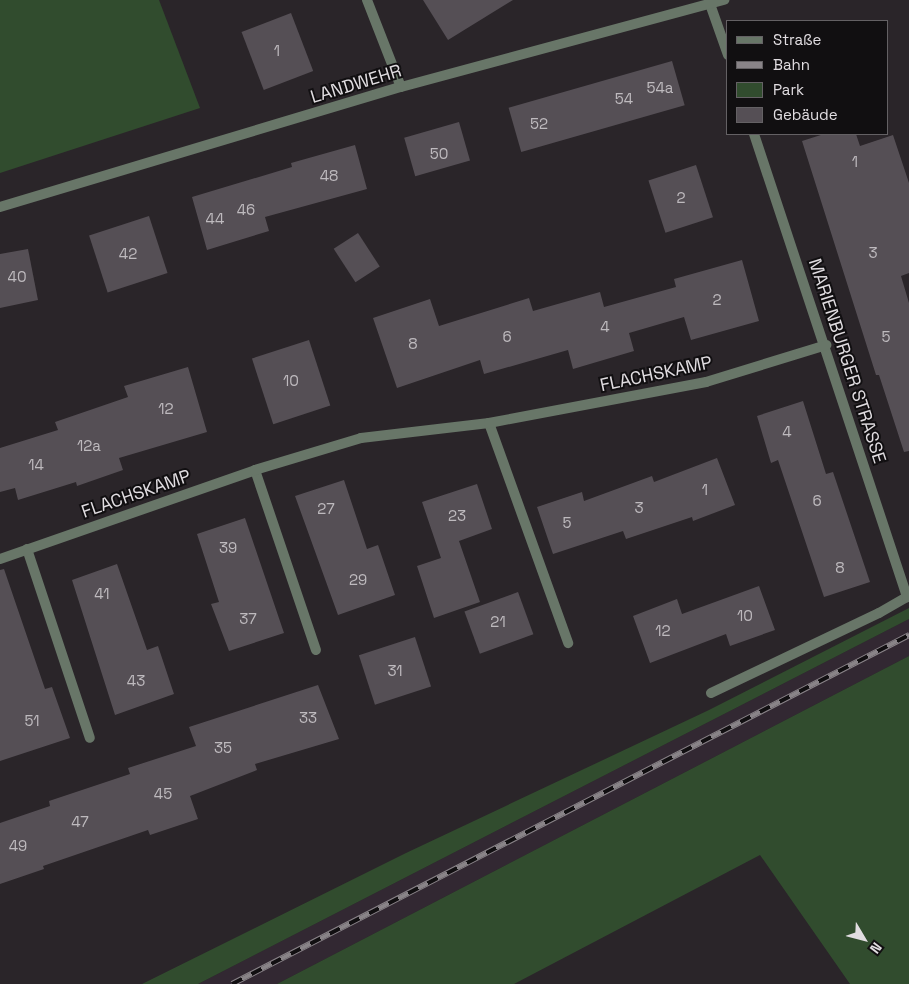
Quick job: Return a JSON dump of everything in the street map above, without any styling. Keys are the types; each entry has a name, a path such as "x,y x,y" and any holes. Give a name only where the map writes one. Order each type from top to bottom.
{"street":[{"path":"367,0 400,87"},
{"name":"LANDWEHR","path":"0,207 400,87 724,0"},
{"path":"710,4 726,49"},
{"name":"MARIENBURGER STRASSE","path":"754,135 826,345 908,596"},
{"name":"FLACHSKAMP","path":"0,559 255,470 361,438 489,423 706,382 826,345"},
{"path":"489,423 568,643"},
{"path":"255,470 316,650"},
{"path":"28,549 90,738"},
{"path":"712,693 879,613 908,596"}],"shaded area":[{"path":"909,619 909,656 277,984 198,984"}],"green space":[{"path":"0,0 159,0 200,108 0,173"},
{"path":"909,608 909,619 198,984 142,984 406,853 709,710"},
{"path":"909,656 909,984 850,984 760,855 514,984 277,984"}],"building":[{"path":"423,0 513,0 448,40"},
{"path":"291,13 313,71 264,90 242,32"},
{"path":"672,61 685,105 521,152 509,108"},
{"path":"459,122 470,160 415,176 404,138"},
{"path":"821,135 856,135 860,146 893,135 909,183 909,273 901,276 909,303 909,451 904,452 879,375 876,375 802,141"},
{"path":"355,145 367,189 265,217 269,231 207,250 192,197 292,167 291,163"},
{"path":"696,165 713,217 665,233 648,180"},
{"path":"149,216 168,273 108,293 89,235"},
{"path":"358,233 380,267 355,282 334,249"},
{"path":"28,249 38,300 0,308 0,254"},
{"path":"742,260 759,321 691,340 684,317 629,333 634,351 573,369 568,350 484,374 480,360 397,388 373,318 430,299 439,326 529,298 533,311 600,292 604,307 676,287 674,279"},
{"path":"309,340 330,406 273,424 252,359"},
{"path":"188,367 207,432 119,458 123,470 77,486 76,482 18,500 15,488 0,492 0,448 58,430 55,422 128,397 124,386"},
{"path":"803,401 826,474 833,472 870,582 824,597 778,460 771,463 757,416"},
{"path":"717,458 735,505 693,521 692,517 626,539 623,531 553,554 537,507 582,492 584,501 652,476 654,482"},
{"path":"344,480 367,549 378,545 395,595 338,615 295,496"},
{"path":"477,484 492,529 459,541 480,602 434,618 417,566 441,558 422,502"},
{"path":"245,518 284,633 229,651 211,604 219,602 197,534"},
{"path":"117,564 147,650 158,646 174,694 115,715 72,580"},
{"path":"4,569 45,689 52,687 70,738 0,761 0,570"},
{"path":"759,586 775,630 730,646 726,634 650,663 633,616 677,599 682,614"},
{"path":"518,592 533,634 480,654 464,611"},
{"path":"415,637 431,686 375,705 359,655"},
{"path":"318,685 339,739 255,764 257,770 190,796 198,819 150,835 148,830 43,866 44,869 0,884 0,823 50,806 49,801 130,774 128,768 196,746 189,727"}],"railway":[{"path":"232,984 909,635"}]}
